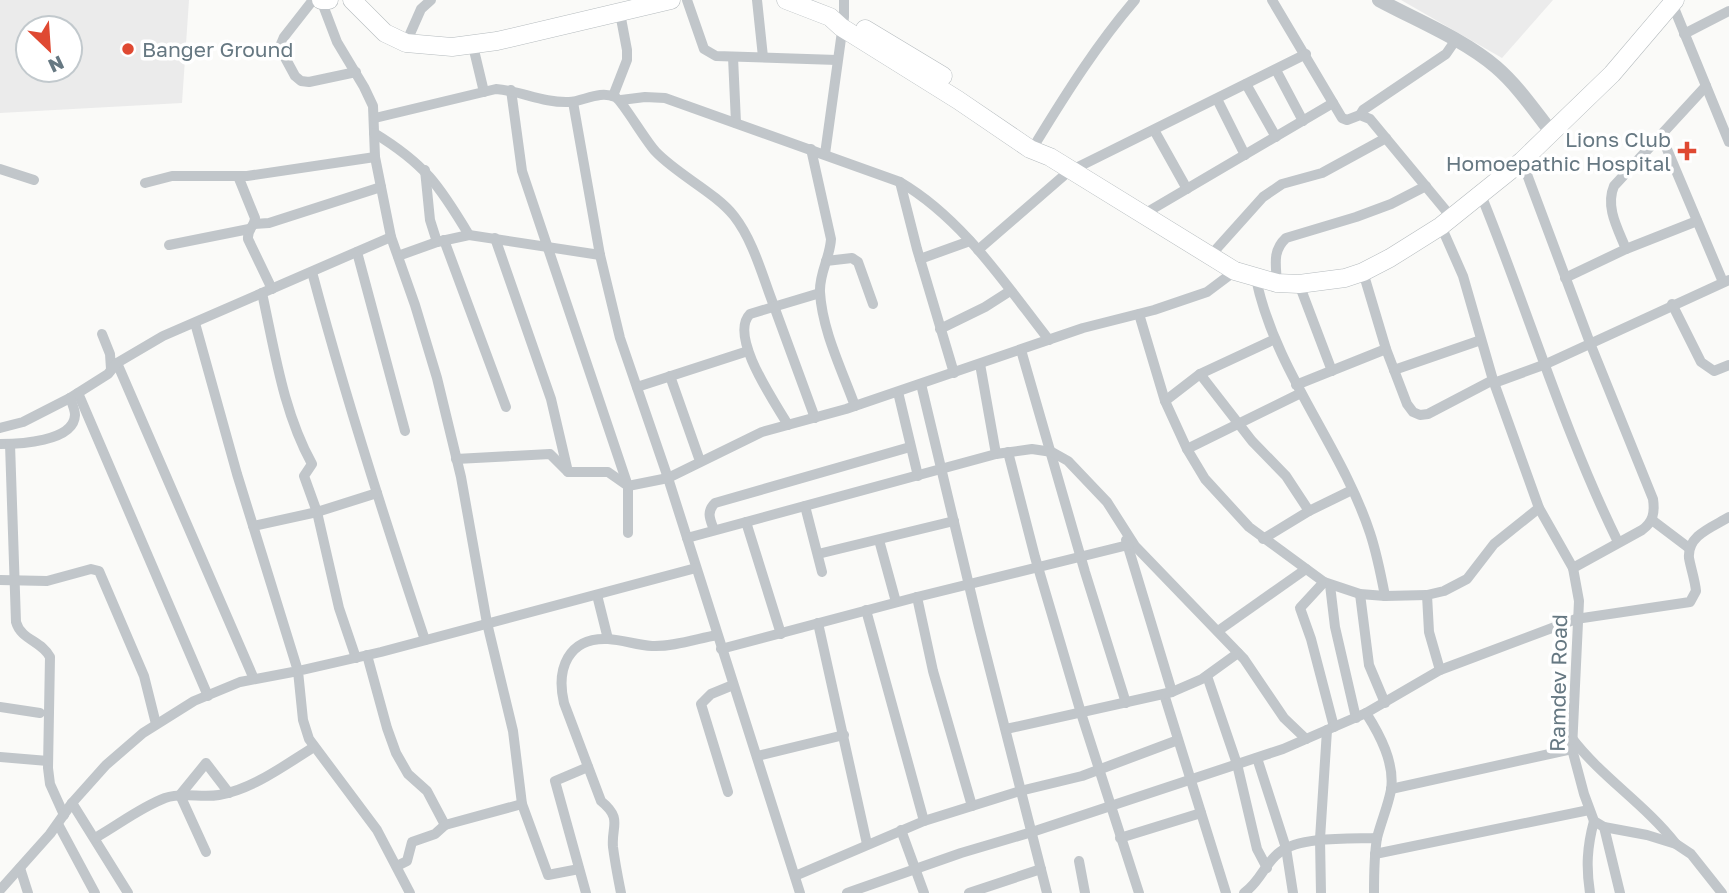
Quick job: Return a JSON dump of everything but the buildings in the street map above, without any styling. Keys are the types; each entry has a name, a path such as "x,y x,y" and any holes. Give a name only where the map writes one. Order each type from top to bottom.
{"main road":[{"path":"321,0 329,0"},
{"path":"352,0 385,33 406,43 452,47 473,46 671,0"},
{"path":"786,0 840,15 932,69 1038,141 1050,156"},
{"path":"1269,279 1351,266 1447,219 1488,178 1612,74 1670,1"},
{"path":"840,15 1030,149 1050,156 1234,271 1299,284 1345,278 1390,258 1480,195 1522,161 1549,129"}],"street":[{"path":"313,0 281,44 282,52 295,76 301,81 309,82 356,72"},
{"path":"321,0 337,42 373,106 375,157 391,237 437,378 456,459 487,623 513,731 522,804 548,875 579,869"},
{"path":"406,43 421,9 430,0"},
{"path":"687,0 704,49 716,56 837,60"},
{"path":"757,0 763,57"},
{"path":"1038,141 1071,86 1135,0"},
{"path":"1272,0 1342,118 1347,120 1360,115 1363,110 1447,54 1455,41"},
{"path":"1379,0 1455,41 1494,66 1515,85 1549,129"},
{"path":"1670,1 1729,142"},
{"path":"1684,34 1729,11"},
{"path":"620,13 627,60 617,98 655,151 732,214 755,254 815,418"},
{"path":"825,154 840,15"},
{"path":"473,46 484,92"},
{"path":"978,250 1068,172 1306,54"},
{"path":"733,57 736,123"},
{"path":"1276,70 1303,121"},
{"path":"1246,84 1276,137"},
{"path":"1626,249 1610,205 1614,186 1706,86"},
{"path":"375,118 496,89 511,90 551,102 573,102 594,96 665,99 825,154 900,182 919,193 978,250 1049,340"},
{"path":"511,90 522,171 628,486 628,533"},
{"path":"1217,99 1245,155"},
{"path":"573,102 600,255 620,338 668,478 800,893"},
{"path":"1144,214 1333,103"},
{"path":"1360,115 1370,119 1386,138 1426,186 1447,219 1494,382 1539,508 1573,568 1642,530 1652,520 1655,511 1653,499 1590,343 1522,161"},
{"path":"1154,130 1187,189"},
{"path":"374,133 404,151 425,170 444,194 469,235"},
{"path":"1363,272 1386,349 1407,404 1413,412 1420,415 1438,410 1494,382 1546,364 1726,281 1661,135"},
{"path":"1210,256 1263,197 1282,184 1322,173 1386,138"},
{"path":"811,149 831,239 821,276 820,293 828,330 855,406"},
{"path":"145,183 172,176 238,176 279,172 375,157"},
{"path":"0,169 34,180"},
{"path":"425,170 430,220 441,241 506,407"},
{"path":"238,176 255,218 248,234 267,291 289,416 312,464 304,476 317,512 339,608 379,692 396,753 408,775 426,790 445,825"},
{"path":"900,182 954,373"},
{"path":"1385,596 1370,531 1352,490 1298,389 1261,300 1279,245 1286,238 1356,218 1426,186"},
{"path":"169,245 269,223 381,187"},
{"path":"1480,195 1546,364 1573,445 1618,542"},
{"path":"1565,278 1626,249 1697,221"},
{"path":"398,256 441,241 469,235 600,255"},
{"path":"0,428 23,422 74,396 108,374 114,366 163,336 391,237"},
{"path":"495,238 551,398 568,472"},
{"path":"920,259 970,241"},
{"path":"357,252 405,430"},
{"path":"826,261 852,258 858,261 873,304"},
{"path":"456,459 550,454 568,472 608,472 628,486 668,478 762,432 855,406 1083,328 1139,314 1207,292 1234,271"},
{"path":"312,272 341,382 425,640"},
{"path":"1299,284 1332,371"},
{"path":"940,329 985,307 1010,291"},
{"path":"788,425 748,351 745,320 750,314 820,293"},
{"path":"1672,304 1701,362 1714,370 1729,365"},
{"path":"1139,314 1165,401 1187,449 1205,479 1249,527 1327,584 1360,594 1385,596 1427,595 1444,591 1466,579 1494,544 1539,508"},
{"path":"195,323 298,671 305,729 314,747 377,830 397,866 406,892"},
{"path":"102,334 254,679"},
{"path":"1165,401 1200,374 1275,339"},
{"path":"1394,370 1481,340"},
{"path":"1187,449 1332,371 1386,349"},
{"path":"1021,350 1126,703"},
{"path":"637,387 748,351"},
{"path":"980,364 1002,453 1139,893"},
{"path":"1200,374 1240,422 1252,441 1286,476 1310,510"},
{"path":"670,376 700,461"},
{"path":"921,384 1047,893"},
{"path":"898,392 918,476"},
{"path":"74,396 75,414 70,426 36,442 5,444 18,629 46,649 51,657 48,761 50,784 61,819 95,893"},
{"path":"74,396 208,696"},
{"path":"714,530 709,515 710,508 715,503 911,447"},
{"path":"687,538 1002,453 1032,449 1052,452 1068,461 1088,479 1107,502 1135,546 1238,653 1284,718 1306,739"},
{"path":"1264,539 1310,510 1352,490"},
{"path":"253,526 317,512 377,493"},
{"path":"805,506 822,572"},
{"path":"847,893 1257,758 1361,715 1440,670 1576,619 1690,602 1696,591 1689,548 1696,537 1729,517"},
{"path":"1652,520 1689,548"},
{"path":"818,554 954,521"},
{"path":"746,522 781,634"},
{"path":"1124,532 1168,693 1178,740 1226,893"},
{"path":"880,540 897,602"},
{"path":"721,649 1128,545"},
{"path":"0,890 106,765 156,724 208,696 254,679 362,656 696,568"},
{"name":"Ramdev Road","path":"1573,568 1579,601 1576,619 1572,749 1620,893"},
{"path":"0,580 47,582 91,569 99,571 144,676 156,724"},
{"path":"1218,631 1306,569"},
{"path":"1327,584 1335,627 1361,715 1377,731 1388,756 1391,789 1377,838 1374,893"},
{"path":"1321,893 1320,839 1331,729 1311,639 1300,608 1327,584"},
{"path":"1360,594 1369,665 1385,703"},
{"path":"597,595 608,639"},
{"path":"1427,595 1429,632 1440,670"},
{"path":"917,597 933,671 972,806"},
{"path":"866,610 925,821"},
{"path":"818,624 867,844"},
{"path":"621,893 612,844 616,823 610,808 601,802 564,703 560,686 561,672 567,658 578,646 593,641 608,639 663,646 717,635"},
{"path":"1006,729 1168,693 1195,683 1238,653"},
{"path":"1207,676 1237,764 1257,849 1267,868"},
{"path":"728,792 701,704 711,694 733,685"},
{"path":"0,707 40,713"},
{"path":"757,756 844,734"},
{"path":"1572,737 1590,760 1661,825 1676,844"},
{"path":"795,876 925,821 1020,791 1100,770 1178,740"},
{"path":"95,838 163,799 180,795 209,796 229,793 261,779 314,747"},
{"path":"1391,789 1572,749"},
{"path":"0,757 48,761"},
{"path":"1257,758 1286,848 1293,893"},
{"path":"180,795 206,762 229,793"},
{"path":"586,893 555,781 588,767"},
{"path":"180,795 206,852"},
{"path":"72,803 128,893"},
{"path":"397,866 407,861 412,842 435,834 445,825 522,804"},
{"path":"1120,838 1201,813"},
{"path":"1590,893 1586,867 1587,848 1596,819"},
{"path":"1375,854 1596,819 1676,844 1691,854 1715,891"},
{"path":"901,830 924,893"},
{"path":"1244,893 1263,876 1271,861 1286,848 1320,839 1377,838"},
{"path":"1079,862 1084,893"},
{"path":"20,868 28,893"},
{"path":"970,893 1041,869"}],"shaded area":[{"name":"Banger Ground","path":"0,0 189,0 182,103 0,113"},
{"path":"1401,0 1553,0 1502,58"}],"place":[{"name":"Banger Ground","path":"128,49"},
{"name":"Lions Club Homoepathic Hospital","path":"1687,151"}]}
